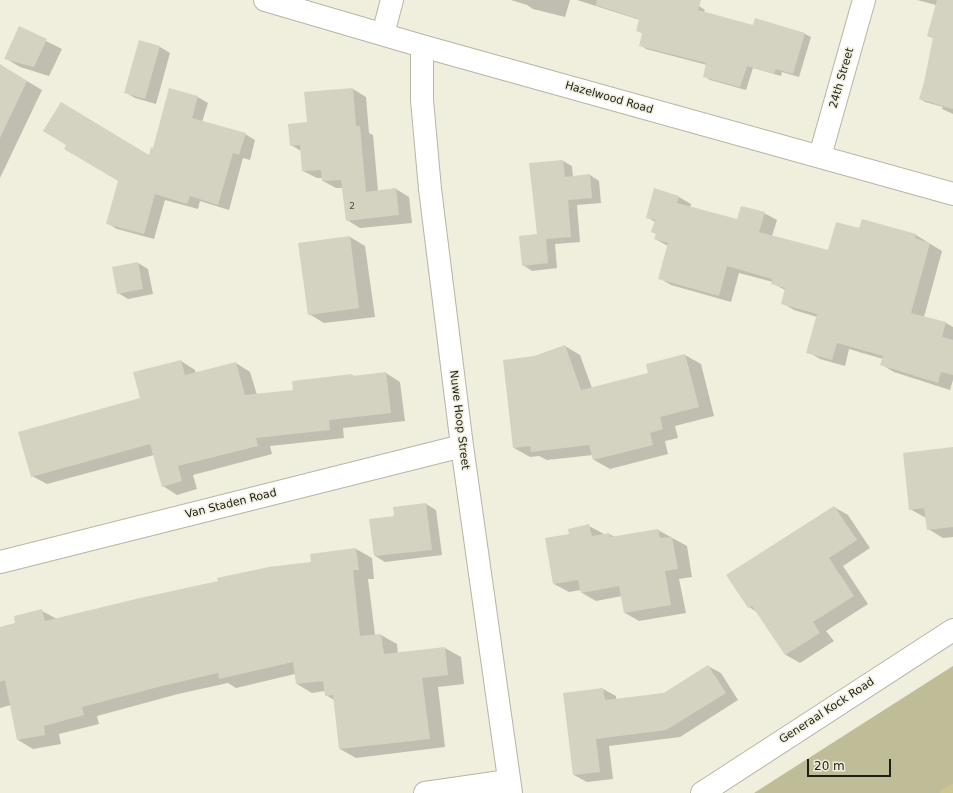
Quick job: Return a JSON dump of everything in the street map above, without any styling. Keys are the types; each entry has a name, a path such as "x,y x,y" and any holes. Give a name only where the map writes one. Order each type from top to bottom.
{"street":[{"name":"Hazelwood Road","path":"265,0 422,46 953,194"},
{"path":"383,34 392,0"},
{"name":"24th Street","path":"820,156 864,0"},
{"name":"Nuwe Hoop Street","path":"422,46 422,100 430,189 462,446 510,787"},
{"name":"Van Staden Road","path":"0,562 462,446"},
{"name":"Generaal Kock Road","path":"702,793 953,630"},
{"path":"424,793 510,787"}],"shaded area":[{"path":"953,666 953,793 754,793"}],"building":[{"path":"597,0 701,0 698,10 753,25 755,18 805,33 793,74 776,69 774,74 747,66 740,87 703,77 706,63 639,46 642,33 636,31 639,19 596,5"},
{"path":"937,0 953,0 953,109 919,99 933,38 927,36"},
{"path":"19,26 47,39 34,67 4,59"},
{"path":"139,40 160,46 145,99 124,93"},
{"path":"0,64 27,81 0,138"},
{"path":"169,88 198,96 192,118 246,133 239,155 233,153 218,205 190,196 187,204 155,194 144,234 106,224 118,181 64,149 66,145 43,131 61,102 149,155 151,147 153,148"},
{"path":"353,88 356,126 360,126 366,192 396,188 399,215 346,221 341,180 322,181 321,170 302,171 300,145 290,146 288,124 307,122 304,92"},
{"path":"563,160 565,177 590,174 592,198 568,200 571,237 546,239 548,263 522,266 519,236 537,234 529,163"},
{"path":"654,188 679,196 677,203 737,219 741,206 765,212 759,232 828,250 836,222 859,228 862,219 916,234 915,238 930,243 911,313 946,322 942,337 953,340 953,375 941,372 938,383 880,365 883,356 837,343 832,360 806,353 817,314 781,304 785,288 771,284 772,279 727,266 719,296 658,279 668,243 654,239 656,234 651,232 655,220 646,218"},
{"path":"350,236 359,308 308,315 298,243"},
{"path":"138,262 143,289 117,294 112,267"},
{"path":"565,345 581,390 648,373 646,364 685,354 699,407 660,417 663,429 650,433 653,445 593,460 589,445 531,452 530,446 513,448 503,360 534,356"},
{"path":"181,360 185,375 236,362 245,395 293,390 292,381 352,374 352,376 386,372 391,413 329,420 330,430 256,438 258,446 178,466 182,481 162,487 150,444 31,477 18,432 140,398 133,372"},
{"path":"953,447 953,527 927,530 924,508 909,510 903,453"},
{"path":"426,503 432,550 374,556 369,519 394,516 393,507"},
{"path":"834,506 857,540 829,558 854,596 813,622 820,633 785,655 752,606 748,608 726,575"},
{"path":"589,524 592,536 609,533 610,537 658,529 660,538 672,537 678,569 665,571 671,605 624,613 619,586 581,593 578,580 553,584 545,538 569,534 568,529"},
{"path":"356,548 359,570 353,570 360,636 381,634 384,654 445,647 448,675 422,678 430,739 339,749 333,695 325,696 323,681 296,684 293,662 219,679 218,673 82,707 84,715 44,726 45,735 17,740 5,680 0,682 0,627 15,623 14,616 42,609 45,621 218,581 217,578 269,567 311,562 310,554"},
{"path":"708,665 726,693 666,730 596,739 600,772 573,775 563,693 603,688 605,700 664,693"}],"waterway":[{"path":"944,793 953,788"}]}
